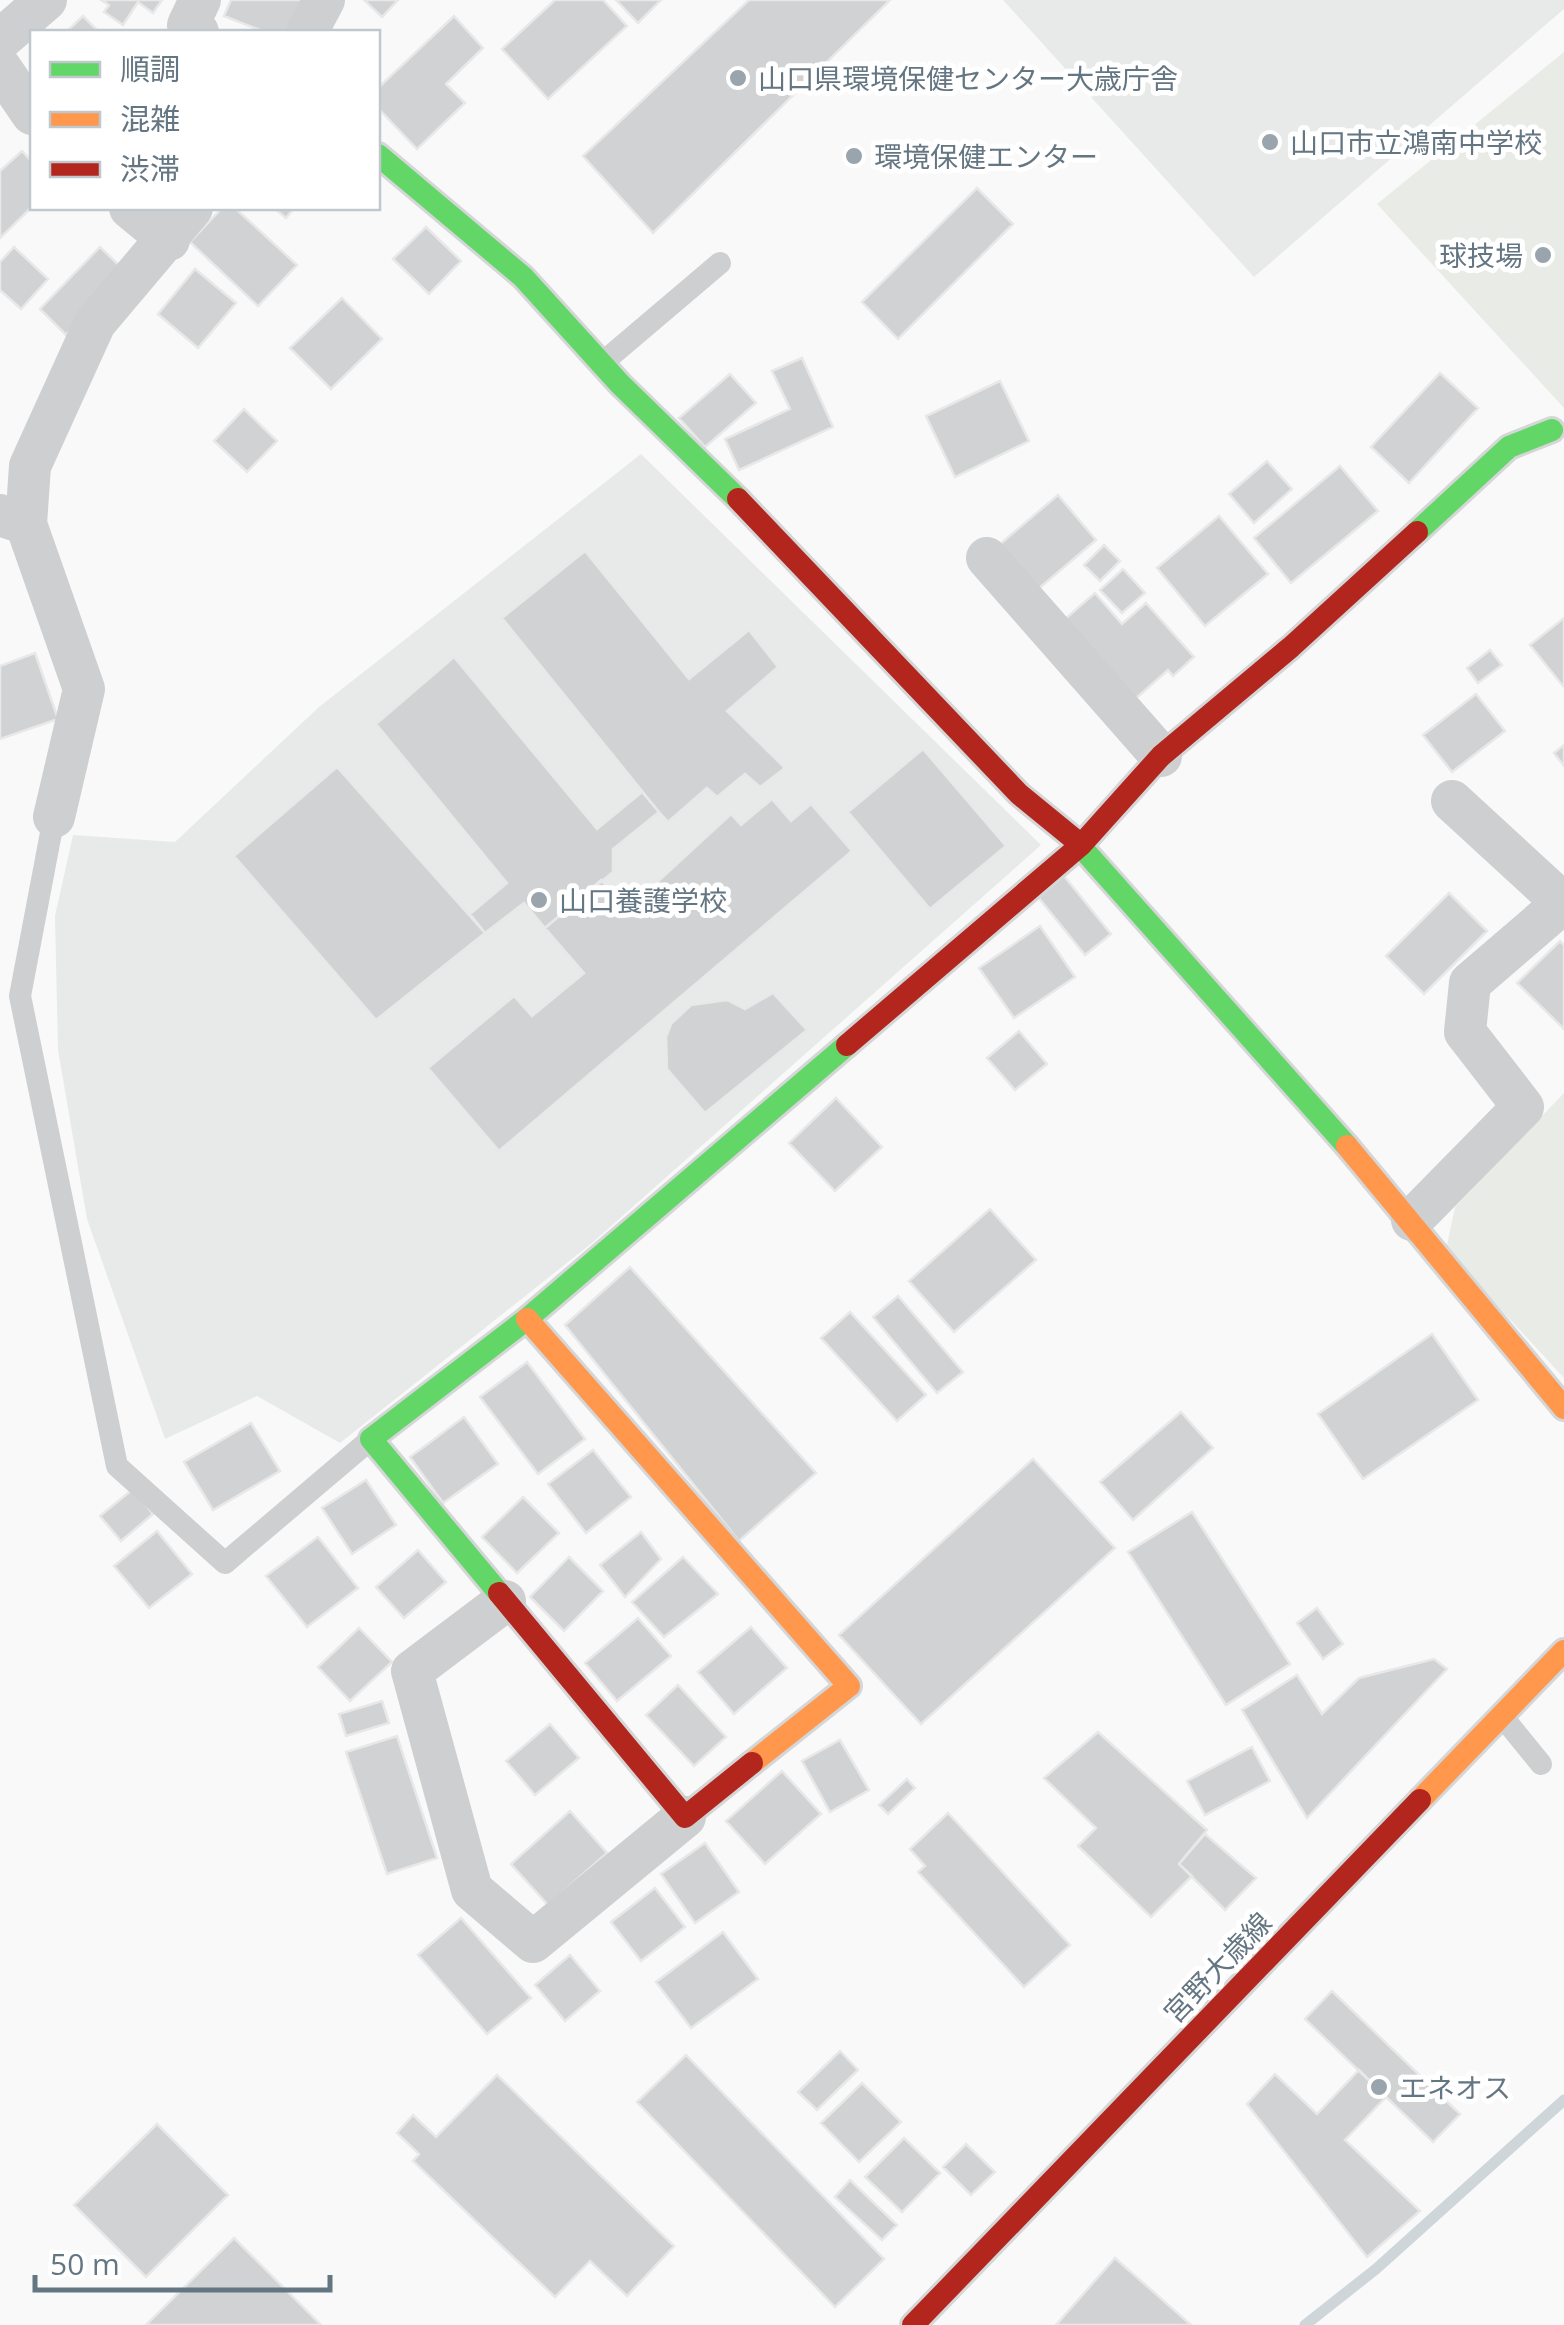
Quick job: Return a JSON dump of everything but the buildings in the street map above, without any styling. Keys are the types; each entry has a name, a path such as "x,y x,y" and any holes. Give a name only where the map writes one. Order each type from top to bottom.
{"street":[{"path":"0,40 46,0"},
{"path":"308,30 324,0"},
{"path":"0,68 30,111"},
{"path":"380,157 523,277 602,364 777,538 1019,794 1081,845 1412,1220 1564,1408"},
{"path":"54,817 84,689 13,520 30,466 95,323 181,224 136,210"},
{"path":"685,1817 371,1439 527,1319 1081,845 1161,756 1290,648 1509,447 1552,430"},
{"path":"987,558 1161,756"},
{"path":"1412,1220 1523,1107 1465,1032 1470,983 1564,902 1452,800"},
{"path":"505,1601 412,1671 472,1890 533,1942 849,1686 527,1319"},
{"name":"宮野大歳線","path":"914,2325 1564,1651"}],"lane":[{"path":"602,364 720,263"},
{"path":"54,817 20,996 118,1466 224,1563 371,1439"},
{"path":"1502,1716 1541,1764"}],"shaded area":[{"name":"山口市立鴻南中学校","path":"1003,0 1564,0 1564,9 1254,277"},
{"path":"1564,52 1564,408 1377,204"},
{"path":"641,454 1041,845 592,1243 340,1443 257,1396 165,1439 87,1219 58,1050 55,916 73,835 175,842 319,707"},
{"path":"1564,1093 1564,1378 1446,1250 1455,1207"}],"waterway":[{"path":"1305,2325 1376,2269 1564,2100"}],"traffic: fast":[{"path":"380,157 523,277 620,384 738,499"},
{"path":"1417,532 1509,447 1552,430"},
{"path":"1074,839 1347,1146"},
{"path":"499,1593 371,1439 527,1319 847,1045"}],"traffic: slow":[{"path":"1347,1146 1564,1408"},
{"path":"527,1319 849,1686 752,1763"},
{"path":"1420,1800 1564,1651"}],"traffic: jam":[{"path":"738,499 1019,794 1074,839"},
{"path":"847,1045 1081,845 1161,756 1291,647 1417,532"},
{"path":"499,1593 685,1817 752,1763"},
{"path":"913,2325 1420,1800"}],"place":[{"name":"山口県環境保健センター大歳庁舎","path":"738,78"},
{"name":"山口市立鴻南中学校","path":"1270,142"},
{"name":"環境保健エンター","path":"854,156"},
{"name":"球技場","path":"1543,255"},
{"name":"山口養護学校","path":"539,900"},
{"name":"エネオス","path":"1379,2087"}]}
